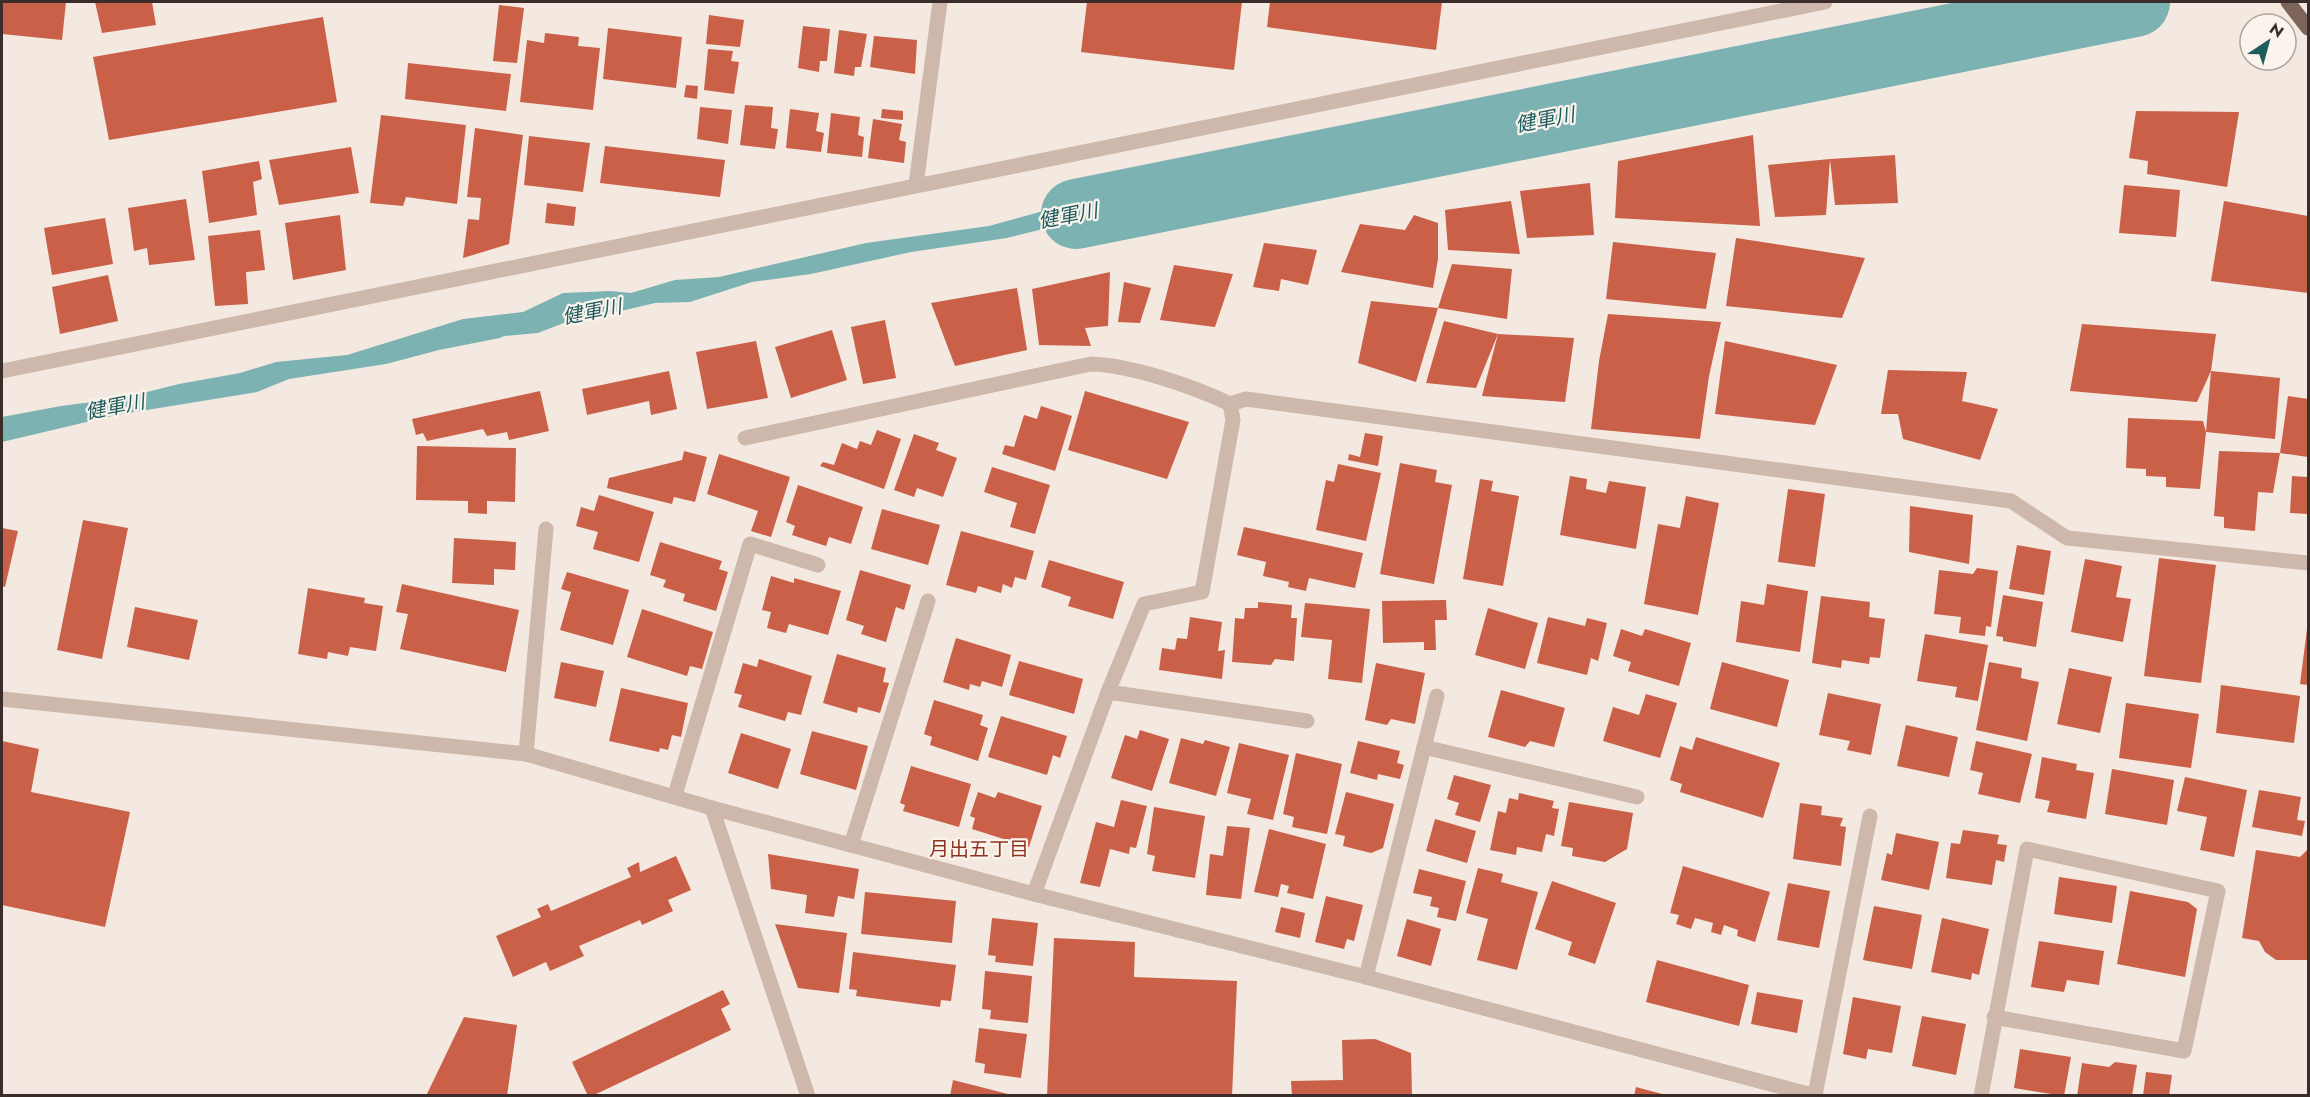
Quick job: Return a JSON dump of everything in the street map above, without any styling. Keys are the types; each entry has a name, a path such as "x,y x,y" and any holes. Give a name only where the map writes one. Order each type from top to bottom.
{"main road":[{"path":"2289,2 2308,27"}],"street":[{"path":"916,185 940,2"},
{"path":"2,371 1825,2"},
{"path":"745,438 1091,364 1110,364 1203,391 1230,404 1246,399 2011,501 2067,538 2308,563"},
{"path":"1034,894 1108,692 1144,604 1202,591 1233,420 1230,404"},
{"path":"526,754 546,529"},
{"path":"675,795 750,544 818,565"},
{"path":"851,845 928,601"},
{"path":"1108,692 1307,721"},
{"path":"1366,976 1437,696"},
{"path":"2,699 526,754 675,795 712,808 1034,894 1366,976 1816,1095 1870,816"},
{"path":"1424,747 1637,797"},
{"path":"712,808 808,1095"},
{"path":"1981,1095 1994,1017 2027,849 2218,891 2184,1051 1994,1017"}],"water":[{"path":"1259,154 1265,171 1007,238 911,252 811,274 752,282 690,302 655,303 579,317 538,333 504,336 386,364 289,379 257,392 116,415 2,442 2,417 123,398 179,384 240,373 276,362 347,355 463,319 523,312 563,293 611,291 631,293 675,280 719,277 866,243 989,226 1087,199 1155,189 1164,182 1166,172"}],"building":[{"path":"2,2 66,2 62,40 2,34"},
{"path":"95,2 152,2 156,25 102,33"},
{"path":"1087,2 1242,2 1234,70 1081,52"},
{"path":"1270,2 1442,2 1436,50 1267,27"},
{"path":"499,5 524,8 517,63 493,61"},
{"path":"709,15 744,20 740,47 706,44"},
{"path":"323,17 337,102 109,140 93,57"},
{"path":"803,26 830,29 827,61 820,61 819,72 798,68"},
{"path":"608,28 682,37 676,88 603,79"},
{"path":"839,30 867,34 861,67 855,67 854,76 834,73"},
{"path":"545,33 579,37 578,46 600,48 593,110 520,102 527,40 544,43"},
{"path":"874,36 917,40 915,74 870,67"},
{"path":"708,49 733,51 731,61 739,62 734,94 704,90"},
{"path":"408,63 511,74 506,111 405,99"},
{"path":"686,85 698,86 697,99 684,97"},
{"path":"745,105 773,107 771,128 778,129 775,149 740,145"},
{"path":"700,107 732,110 728,144 697,139"},
{"path":"790,109 819,113 816,131 824,133 821,152 786,148"},
{"path":"882,109 903,111 903,120 881,118"},
{"path":"2136,111 2239,112 2227,187 2147,174 2148,161 2129,158"},
{"path":"831,113 860,117 858,135 864,137 862,157 827,153"},
{"path":"381,115 466,125 457,204 406,197 403,206 370,203"},
{"path":"873,119 902,124 899,140 906,142 904,163 868,158"},
{"path":"475,128 523,135 509,244 463,258 468,219 479,220 481,198 467,197"},
{"path":"1753,135 1760,226 1615,218 1618,161"},
{"path":"529,136 590,143 583,192 524,185"},
{"path":"605,146 725,160 720,197 600,183"},
{"path":"351,147 359,193 279,205 269,160"},
{"path":"1895,155 1898,203 1835,205 1830,159"},
{"path":"1830,159 1826,215 1775,217 1768,165"},
{"path":"259,161 262,179 253,182 257,215 209,223 202,171"},
{"path":"1590,183 1594,235 1527,238 1520,191"},
{"path":"2124,185 2180,190 2176,237 2119,233"},
{"path":"186,199 195,260 149,265 147,248 134,251 128,208"},
{"path":"1511,201 1520,254 1448,250 1445,210"},
{"path":"2224,201 2308,216 2308,293 2211,281"},
{"path":"547,203 576,207 574,226 545,223"},
{"path":"340,215 346,270 293,280 285,223"},
{"path":"1414,215 1438,223 1438,259 1433,288 1341,272 1360,224 1405,230"},
{"path":"105,218 113,264 52,275 44,228"},
{"path":"260,230 265,270 246,272 248,304 215,306 208,236"},
{"path":"1736,238 1865,258 1842,318 1726,306"},
{"path":"1613,242 1716,253 1706,309 1606,299"},
{"path":"1264,243 1317,250 1308,285 1281,279 1279,291 1253,287"},
{"path":"1452,264 1512,269 1507,319 1438,308"},
{"path":"1174,265 1233,274 1215,327 1160,320"},
{"path":"1110,272 1108,326 1085,328 1091,346 1039,345 1032,289"},
{"path":"108,275 118,321 60,334 52,287"},
{"path":"1124,282 1151,288 1140,323 1118,322"},
{"path":"1017,288 1027,350 955,366 931,303"},
{"path":"1371,301 1438,308 1416,382 1358,363"},
{"path":"1608,314 1721,322 1709,376 1700,439 1591,429 1599,361"},
{"path":"885,320 896,378 863,384 851,327"},
{"path":"1444,321 1498,334 1476,388 1426,383"},
{"path":"2082,324 2216,334 2211,371 2197,402 2070,391"},
{"path":"832,330 847,380 791,398 775,347"},
{"path":"1498,334 1574,338 1565,402 1482,396"},
{"path":"756,341 768,398 707,409 696,352"},
{"path":"1725,341 1837,365 1815,425 1715,414"},
{"path":"1888,370 1967,372 1962,401 1998,409 1980,460 1903,439 1898,414 1881,414"},
{"path":"669,371 677,409 651,415 649,401 587,415 582,389"},
{"path":"2211,371 2280,378 2275,439 2206,432"},
{"path":"540,391 549,431 509,440 507,432 487,436 483,429 427,441 423,433 416,435 412,419"},
{"path":"1085,391 1189,422 1167,479 1068,450"},
{"path":"2288,396 2308,399 2308,457 2280,453"},
{"path":"1041,406 1072,416 1055,471 1002,454 1005,445 1014,447 1024,415 1037,419"},
{"path":"2128,418 2203,421 2206,432 2200,489 2166,487 2166,477 2146,476 2146,469 2126,468"},
{"path":"877,430 901,439 884,489 820,466 823,462 834,465 842,443 857,449 860,441 871,445"},
{"path":"1365,433 1383,436 1378,466 1348,460 1349,454 1360,457"},
{"path":"914,434 939,443 936,450 957,458 943,497 917,488 914,497 894,490"},
{"path":"417,446 516,448 515,502 487,501 487,514 468,513 468,501 416,500"},
{"path":"684,451 707,457 695,502 674,497 672,504 607,488 609,478 682,460"},
{"path":"2219,451 2280,453 2273,493 2258,492 2255,531 2224,528 2224,517 2214,516"},
{"path":"719,454 790,477 771,537 751,531 758,511 707,494"},
{"path":"1400,463 1437,470 1435,482 1452,485 1434,584 1380,574"},
{"path":"1338,464 1381,473 1366,541 1316,530 1326,480 1334,482"},
{"path":"992,467 1050,485 1035,534 1010,527 1017,503 984,492"},
{"path":"1570,476 1587,479 1586,489 1606,493 1609,481 1646,487 1636,549 1560,535"},
{"path":"2292,476 2308,477 2308,514 2290,513"},
{"path":"1480,479 1493,481 1491,491 1519,496 1503,586 1463,579"},
{"path":"798,485 863,507 851,544 829,537 826,546 792,535 795,526 786,522"},
{"path":"1788,489 1825,494 1815,567 1778,562"},
{"path":"599,495 654,512 639,562 593,549 598,532 576,526 581,507 594,511"},
{"path":"1686,496 1719,503 1698,615 1644,604 1658,524 1680,528"},
{"path":"1910,506 1973,515 1969,564 1909,552"},
{"path":"882,509 940,525 928,565 871,549"},
{"path":"83,520 128,528 102,659 57,650"},
{"path":"1244,527 1363,553 1355,588 1309,578 1306,591 1288,587 1289,582 1263,576 1266,562 1237,555"},
{"path":"2,528 18,531 5,587 2,586"},
{"path":"961,531 1034,551 1026,580 1015,577 1012,588 1003,584 1001,593 978,586 976,593 946,585"},
{"path":"454,538 516,542 515,570 494,569 494,585 452,583"},
{"path":"660,542 722,561 719,569 728,572 716,611 683,601 685,594 663,587 666,580 650,575"},
{"path":"2017,545 2051,551 2044,595 2009,589"},
{"path":"2159,558 2216,565 2201,683 2144,676"},
{"path":"2085,559 2122,566 2116,597 2131,599 2123,642 2071,632"},
{"path":"1049,560 1124,582 1113,619 1068,606 1071,597 1041,587"},
{"path":"1977,568 1998,571 1991,627 1986,626 1985,636 1959,633 1961,617 1934,614 1939,570 1973,574"},
{"path":"860,570 911,585 904,610 896,607 886,642 861,634 864,626 846,620"},
{"path":"567,572 629,590 613,645 560,630 571,592 561,589"},
{"path":"771,576 794,583 794,578 841,591 828,635 789,624 786,633 767,628 771,612 762,610"},
{"path":"402,584 519,610 506,672 400,649 408,614 396,612"},
{"path":"1767,584 1808,591 1800,652 1736,642 1741,601 1764,605"},
{"path":"308,588 365,598 364,603 383,606 376,651 350,647 348,656 328,652 327,659 298,654"},
{"path":"2003,595 2043,602 2036,647 2003,641 2003,637 1996,636"},
{"path":"1821,596 1870,602 1869,617 1885,619 1880,658 1870,657 1869,664 1842,660 1841,668 1812,663"},
{"path":"1446,600 1447,620 1435,620 1436,650 1424,650 1424,642 1383,643 1382,601"},
{"path":"1258,602 1292,605 1291,618 1297,618 1294,661 1275,659 1271,665 1232,662 1235,618 1244,619 1245,608 1258,608"},
{"path":"1305,603 1370,609 1362,683 1328,679 1332,640 1301,637"},
{"path":"135,607 198,620 189,660 127,647"},
{"path":"1488,608 1538,623 1525,669 1475,655"},
{"path":"642,609 713,632 702,669 690,666 687,676 627,657"},
{"path":"1190,617 1222,622 1218,651 1225,650 1222,679 1159,670 1162,648 1175,650 1177,638 1187,639"},
{"path":"1548,617 1585,626 1587,618 1607,623 1598,661 1591,658 1587,675 1537,663"},
{"path":"1621,629 1642,636 1645,629 1691,643 1679,686 1628,671 1631,662 1613,656"},
{"path":"2308,629 2308,685 2300,684"},
{"path":"1925,634 1988,645 1978,701 1955,697 1957,687 1917,681"},
{"path":"956,638 1011,655 1002,687 982,681 980,687 970,684 969,690 943,682"},
{"path":"837,654 886,668 883,682 889,683 880,713 858,707 857,713 823,703"},
{"path":"759,659 812,676 801,715 788,712 785,721 738,707 742,695 734,693 743,663 757,667"},
{"path":"1019,661 1083,679 1074,714 1009,695"},
{"path":"561,662 604,671 596,707 554,698"},
{"path":"1722,662 1789,680 1777,727 1710,709"},
{"path":"1989,662 2022,668 2021,678 2039,682 2027,741 1976,730"},
{"path":"1376,663 1425,673 1415,724 1391,719 1387,725 1365,720"},
{"path":"2069,668 2112,677 2100,733 2057,724"},
{"path":"2221,685 2300,696 2294,743 2216,733"},
{"path":"621,688 688,703 681,737 672,735 668,750 660,748 659,752 609,741"},
{"path":"1501,690 1565,708 1554,747 1530,741 1525,747 1488,737"},
{"path":"1828,693 1881,704 1871,755 1847,750 1850,741 1819,735"},
{"path":"1646,694 1677,703 1660,758 1603,741 1613,707 1639,715"},
{"path":"934,700 983,715 980,725 988,728 978,761 930,745 932,737 924,734"},
{"path":"2126,703 2199,714 2191,768 2119,758"},
{"path":"1001,716 1067,736 1060,758 1053,755 1047,775 988,757"},
{"path":"1906,725 1958,737 1949,777 1897,766"},
{"path":"1140,730 1169,739 1152,791 1111,778 1125,735 1137,739"},
{"path":"812,731 868,746 856,790 800,774"},
{"path":"741,733 791,749 778,789 728,773"},
{"path":"1696,737 1780,763 1763,818 1680,792 1682,784 1670,780 1680,746 1692,750"},
{"path":"1181,738 1203,744 1205,740 1230,747 1216,796 1169,783"},
{"path":"2,741 39,749 31,792 130,812 105,927 2,905"},
{"path":"1358,741 1400,751 1397,763 1404,765 1400,779 1378,774 1377,780 1350,773"},
{"path":"1976,741 2032,754 2020,803 1978,794 1983,773 1970,770"},
{"path":"1239,743 1289,755 1273,820 1247,814 1251,799 1227,793"},
{"path":"1296,753 1342,764 1327,834 1292,827 1294,817 1283,814"},
{"path":"2042,757 2077,764 2076,770 2094,773 2086,819 2047,812 2050,801 2035,798"},
{"path":"911,766 971,784 959,827 903,811 905,805 900,803"},
{"path":"2112,769 2174,780 2167,825 2105,814"},
{"path":"1454,775 1491,785 1480,822 1455,815 1459,803 1447,799"},
{"path":"2185,777 2247,790 2234,857 2200,850 2207,817 2177,811"},
{"path":"2259,790 2301,797 2297,820 2305,821 2302,836 2252,827"},
{"path":"978,792 995,798 998,792 1042,806 1029,847 972,829 975,818 970,816"},
{"path":"1346,792 1394,804 1383,848 1371,853 1343,846 1345,836 1335,834"},
{"path":"1519,793 1554,801 1552,808 1559,809 1554,836 1546,834 1542,852 1517,847 1516,855 1490,850 1498,811 1506,813 1509,798 1518,800"},
{"path":"1121,800 1147,806 1136,848 1130,847 1129,854 1110,849 1100,887 1080,883 1096,822 1114,827"},
{"path":"1569,802 1633,813 1627,849 1605,862 1572,856 1573,848 1561,846"},
{"path":"1800,803 1822,806 1821,815 1843,818 1840,826 1846,827 1841,866 1793,859"},
{"path":"1154,807 1205,816 1195,878 1152,871 1155,856 1147,854"},
{"path":"1435,819 1476,831 1467,863 1426,851"},
{"path":"1227,826 1250,828 1241,899 1206,895 1210,854 1223,856"},
{"path":"1269,829 1326,844 1313,899 1287,893 1289,886 1281,884 1278,897 1254,892"},
{"path":"1963,830 1999,835 1997,844 2007,845 2004,862 1996,860 1992,885 1946,878 1951,843 1960,844"},
{"path":"1896,833 1939,842 1929,890 1881,880 1887,853 1892,855"},
{"path":"2308,849 2308,960 2276,960 2265,952 2259,941 2242,938 2256,850 2300,857"},
{"path":"768,854 859,869 854,899 838,896 834,917 805,913 807,895 771,889"},
{"path":"676,856 691,890 668,900 673,911 642,925 640,920 579,946 584,956 550,971 546,962 513,977 496,936 541,917 537,909 548,904 551,911 631,877 627,868 639,862 640,872"},
{"path":"1683,866 1770,892 1755,942 1737,936 1738,930 1724,925 1721,935 1711,932 1713,923 1695,918 1691,929 1676,924 1679,915 1670,913"},
{"path":"1478,868 1503,874 1501,882 1538,892 1517,970 1477,960 1488,919 1466,913"},
{"path":"1419,869 1466,881 1456,921 1437,917 1439,908 1430,906 1432,897 1413,893"},
{"path":"2059,877 2117,886 2112,923 2054,914"},
{"path":"1552,881 1616,903 1595,964 1568,955 1572,942 1535,929"},
{"path":"1788,883 1830,891 1819,948 1777,940"},
{"path":"2130,891 2188,902 2197,909 2185,977 2117,964"},
{"path":"865,892 956,901 952,943 861,934"},
{"path":"1326,896 1363,905 1354,941 1347,939 1344,949 1315,942"},
{"path":"1874,906 1922,915 1912,969 1863,960"},
{"path":"1281,907 1305,913 1300,938 1275,932"},
{"path":"992,918 1038,923 1033,966 995,962 996,956 988,955"},
{"path":"1942,918 1989,929 1979,975 1972,973 1971,980 1931,972"},
{"path":"1407,919 1441,929 1431,966 1397,956"},
{"path":"775,924 847,933 839,993 798,988"},
{"path":"1054,938 1135,942 1134,977 1237,981 1232,1096 1047,1096"},
{"path":"2039,941 2104,951 2099,985 2067,980 2064,992 2031,987"},
{"path":"853,952 956,965 951,1001 941,1000 940,1007 856,996 857,990 849,989"},
{"path":"1657,960 1749,985 1739,1026 1646,1002"},
{"path":"985,971 1032,976 1028,1023 990,1019 991,1010 982,1009"},
{"path":"723,990 730,1004 721,1009 731,1030 588,1096 572,1062"},
{"path":"1757,992 1803,1000 1797,1033 1751,1024"},
{"path":"1853,997 1901,1006 1892,1053 1868,1049 1866,1059 1843,1054"},
{"path":"1922,1016 1966,1024 1956,1075 1912,1066"},
{"path":"464,1017 517,1025 507,1096 426,1096"},
{"path":"979,1028 1027,1034 1021,1078 984,1073 985,1064 975,1062"},
{"path":"1375,1039 1411,1053 1412,1096 1292,1096 1291,1081 1343,1080 1342,1040"},
{"path":"2020,1049 2071,1057 2064,1096 2014,1088"},
{"path":"2115,1062 2137,1065 2132,1096 2077,1096 2082,1063 2109,1067"},
{"path":"2146,1072 2172,1075 2169,1096 2143,1096"},
{"path":"953,1080 1012,1095 1012,1096 950,1096"},
{"path":"1636,1087 1666,1095 1666,1096 1634,1096"}],"waterway":[{"name":"健軍川","path":"1076,214 2135,2"}],"district":[{"name":"月出五丁目","path":"979,849"}]}
